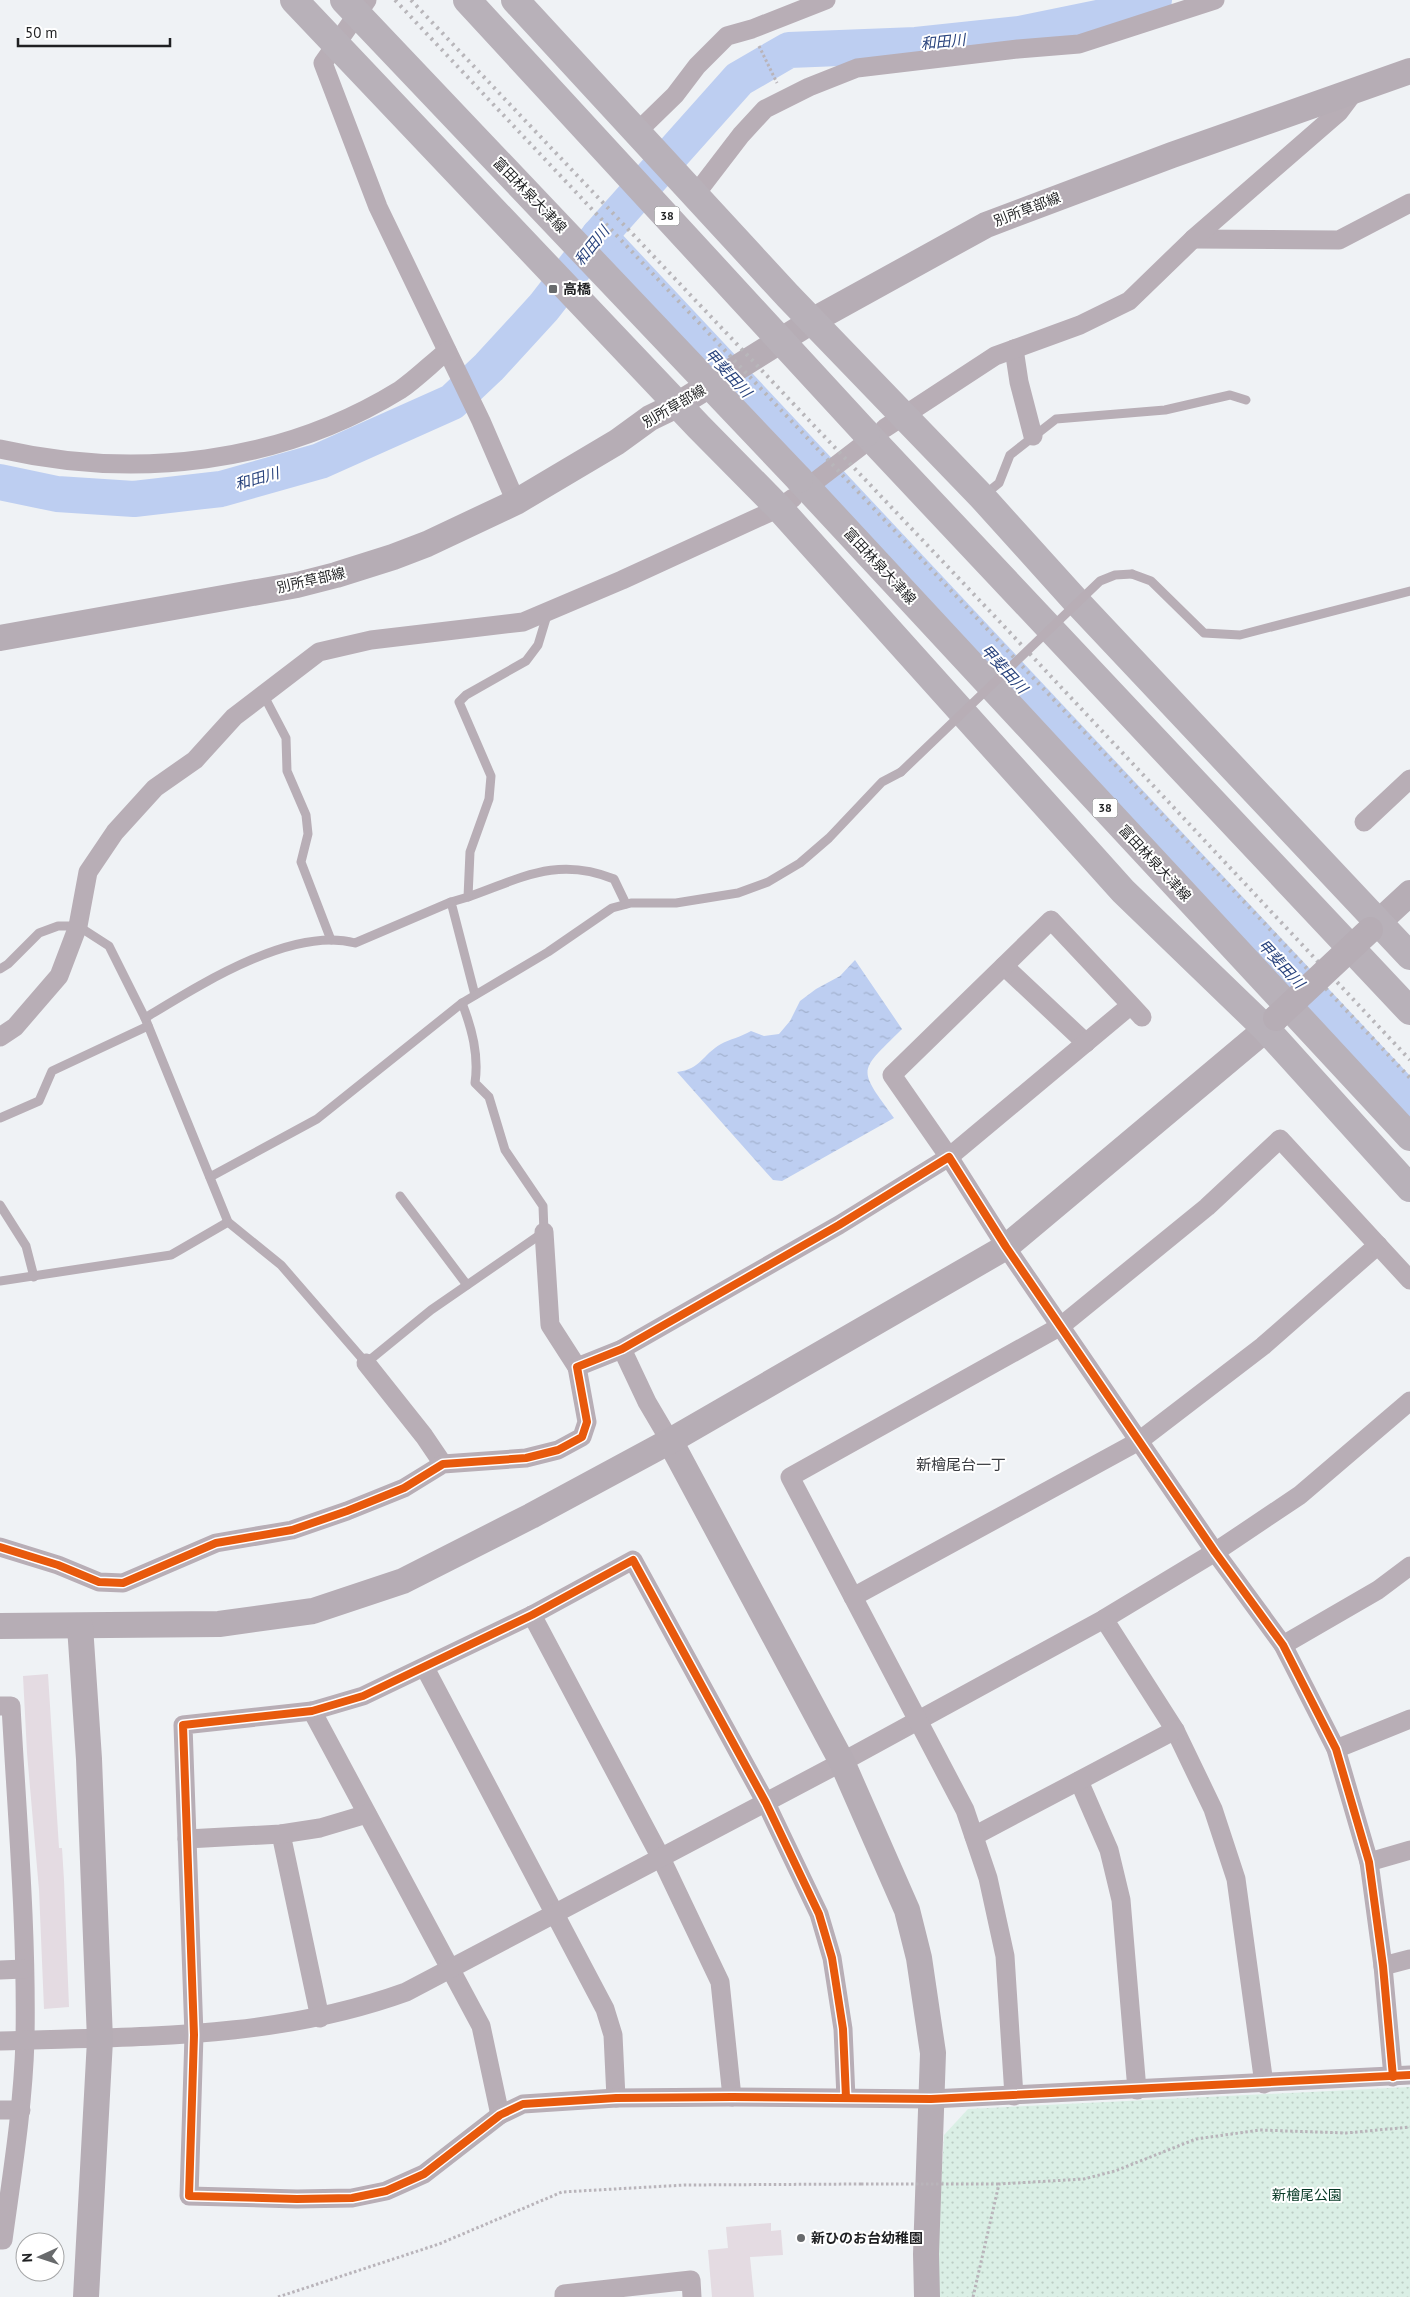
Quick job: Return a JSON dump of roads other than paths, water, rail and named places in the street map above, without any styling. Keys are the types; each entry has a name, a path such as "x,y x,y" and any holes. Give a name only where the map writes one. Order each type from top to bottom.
{"main road":[{"path":"294,0 587,310 679,404 797,491 1123,891 1271,1024 1410,1188"},
{"name":"富田林泉大津線","path":"344,0 797,491 1410,1137"},
{"name":"38","path":"467,0 879,431 1410,1011"},
{"path":"515,0 812,321 879,431 982,497 1374,926 1410,956"}],"street":[{"path":"367,0 323,63 378,207 481,421 516,502"},
{"path":"639,134 675,95 697,66 727,36 752,29 826,0"},
{"path":"691,191 765,109 809,87 857,68 1018,49 1079,44 1216,0"},
{"name":"別所草部線","path":"0,638 297,585 336,575 427,544 516,502 617,442 650,418 679,404 812,321 986,225 1172,155 1410,71"},
{"path":"0,1037 15,1028 59,976 78,926 88,872 115,832 155,788 195,760 234,717 319,652 371,640 523,622 622,580 797,491 879,431 995,356 1080,325 1128,301 1193,239 1339,112 1354,92"},
{"path":"1193,239 1339,240 1410,203"},
{"path":"1014,349 1019,382 1033,436"},
{"path":"0,449 87,464 185,462 240,455 298,438 360,413 402,388 448,354"},
{"path":"1364,822 1410,779"},
{"path":"0,1626 220,1624 313,1611 403,1581 531,1516 670,1441 1006,1247 1271,1024 1410,893"},
{"path":"577,1367 622,1349 839,1225 949,1157 1086,1043 1137,1011 1051,920 892,1075 949,1157 1006,1247 1139,1441 1283,1645 1336,1749 1369,1862 1383,1966 1402,2076 931,2099 616,2098 522,2104 500,2115 424,2174 386,2191 352,2198 297,2200 189,2196 194,2035 183,1725 312,1711 363,1696 532,1616 633,1560 766,1803 818,1914 832,1958 843,2029 846,2098"},
{"path":"1004,966 1086,1043"},
{"path":"1014,2096 1005,1956 988,1878 965,1810 790,1476 1061,1326 1207,1207 1280,1139 1410,1280"},
{"path":"0,1547 58,1565 99,1582 123,1583 216,1543 292,1530 347,1511 404,1488 443,1464 526,1458 558,1450 582,1437 587,1422 577,1367 550,1325 544,1232"},
{"path":"853,1597 1139,1441 1263,1346 1378,1245"},
{"path":"622,1349 647,1402 670,1441 842,1762 907,1910 919,1958 933,2053 926,2254 927,2297"},
{"path":"366,1363 424,1436 443,1464"},
{"path":"0,2041 100,2040 194,2035 283,2025 371,2005 406,1992 766,1803 1104,1619 1216,1552 1300,1495 1410,1401"},
{"path":"1283,1645 1378,1590 1410,1566"},
{"path":"532,1616 661,1858 720,1982 732,2097"},
{"path":"1104,1619 1175,1730 1213,1809 1236,1879 1264,2084"},
{"path":"80,1626 89,1759 100,2040 86,2297"},
{"path":"425,1668 605,2009 613,2035 616,2098"},
{"path":"0,1706 11,1706 24,1969 24,2040 21,2110 3,2240 0,2240"},
{"path":"312,1711 481,2026 500,2115"},
{"path":"1336,1749 1410,1719"},
{"path":"974,1836 1175,1730"},
{"path":"1079,1780 1109,1850 1121,1900 1138,2090"},
{"path":"187,1839 282,1834 320,1828 367,1814"},
{"path":"282,1834 320,2018"},
{"path":"1369,1862 1410,1850"},
{"path":"1383,1966 1410,1960"},
{"path":"0,1970 24,1969"},
{"path":"0,2110 21,2110"},
{"path":"562,2296 691,2280 692,2297"}],"lane":[{"path":"982,497 999,483 1010,455 1056,419 1165,410 1230,395 1246,400"},
{"path":"210,1176 317,1119 462,1003 548,952 612,908 626,904 685,902 738,893 768,882 800,863 829,838 882,782 901,772 1100,581 1115,575 1132,574 1151,581 1204,633 1231,635 1240,635 1410,591"},
{"path":"468,896 470,852 489,799 491,776 458,702 466,694 526,661 538,645 548,611"},
{"path":"263,694 286,738 287,771 306,815 308,834 300,862 331,940"},
{"path":"0,1118 39,1101 52,1072 146,1022 199,986 251,960 308,942 342,940 355,943 451,902 541,871 565,868 594,871 614,879 626,904"},
{"path":"451,902 475,995"},
{"path":"0,969 8,964 39,933 58,926 78,926 108,946 146,1022 228,1222 281,1266 366,1363 431,1310 544,1232 543,1206 505,1150 489,1097 476,1083 478,1066 472,1030 462,1003"},
{"path":"400,1196 467,1285"},
{"path":"0,1205 26,1246 34,1277"},
{"path":"0,1281 171,1255 228,1222"}],"water":[{"path":"855,960 902,1029 877,1054 870,1063 868,1071 873,1089 894,1118 782,1181 773,1180 677,1072 691,1068 721,1044 751,1031 764,1036 779,1034 790,1021 800,1001 816,989 840,976"}],"waterway":[{"name":"和田川","path":"0,482 57,494 134,499 221,489 320,461 452,402 489,367 544,307 599,236 739,79 789,50 916,45 1020,34 1117,14 1154,0"},
{"name":"甲斐田川","path":"599,236 1410,1102"}],"railway":[{"path":"395,0 1410,1078"},
{"path":"411,0 1001,623 1410,1060"}],"place":[{"name":"高橋","path":"553,289"},
{"name":"新ひのお台幼稚園","path":"801,2238"}],"district":[{"name":"新檜尾台一丁","path":"961,1465"}],"park label":[{"name":"新檜尾公園","path":"1307,2195"}]}
